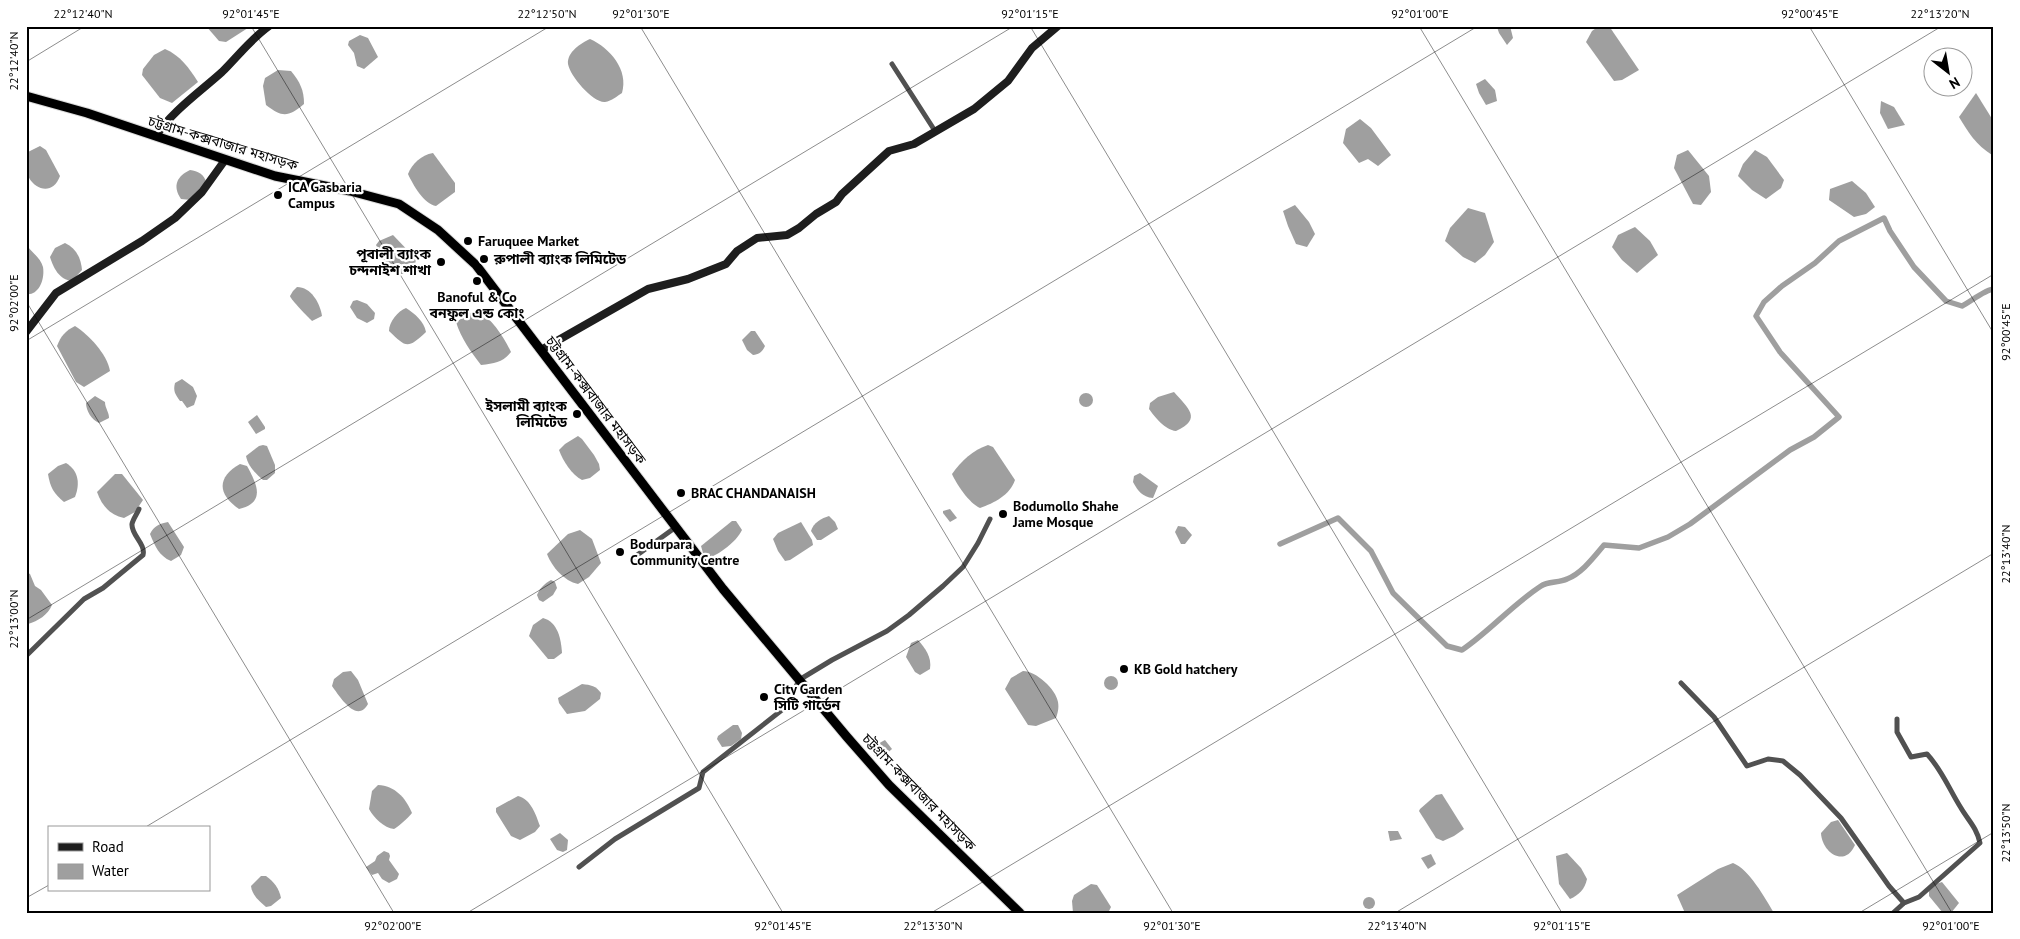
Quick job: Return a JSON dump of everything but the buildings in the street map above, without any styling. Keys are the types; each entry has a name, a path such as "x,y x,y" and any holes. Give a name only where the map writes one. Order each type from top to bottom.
{"highway":[{"name":"চট্টগ্রাম-কক্সবাজার মহাসড়ক","path":"26,96 87,113 275,176 350,191 399,204 438,230 476,265 723,589 799,680 889,785 1020,913"}],"street":[{"path":"156,136 175,113 269,26"},
{"path":"541,350 648,290 688,279 726,264 737,251 756,238 787,235 799,228 816,214 836,202 842,194 889,151 914,144 974,108 1001,87 1008,81 1032,48 1058,26"},
{"path":"892,64 935,131"},
{"path":"26,332 56,294 142,241 175,218 202,192 225,160"},
{"path":"26,656 84,599 102,588 143,555 144,549 132,528 139,509"},
{"path":"579,868 615,839 700,788 703,772 787,706 799,680 887,631 914,611 963,567 978,544 990,519"},
{"path":"633,558 676,527"},
{"path":"1681,682 1714,717 1747,766 1768,759 1783,761 1800,775 1841,818 1889,886 1904,903"},
{"path":"1893,913 1904,903 1918,897 1980,843 1977,830 1961,808 1938,766 1927,754 1911,757 1897,732 1897,719"}],"water":[{"path":"206,26 251,26 226,42 219,41"},
{"path":"1510,26 1513,38 1507,45 1497,27"},
{"path":"1599,26 1609,26 1639,70 1622,80 1614,81 1586,42 1592,31"},
{"path":"360,35 368,38 378,57 364,69 357,66 354,53 348,45 349,41"},
{"path":"590,39 611,54 623,76 622,93 612,100 600,101 589,94 573,75 568,64 572,52"},
{"path":"165,49 188,67 198,82 172,103 160,98 142,75 143,69 154,55"},
{"path":"278,70 291,71 299,83 304,99 304,104 294,111 285,114 281,114 266,105 263,86 265,78"},
{"path":"1485,79 1495,90 1497,101 1486,105 1476,84"},
{"path":"1976,93 1994,122 1994,153 1992,155 1977,143 1959,117"},
{"path":"1881,101 1894,107 1905,125 1888,129 1880,113"},
{"path":"1360,119 1371,128 1391,155 1378,166 1368,159 1359,163 1343,143 1346,129"},
{"path":"40,146 46,150 60,176 55,184 49,188 42,188 36,185 30,180 27,172 28,152"},
{"path":"1688,150 1709,176 1711,192 1701,205 1693,204 1674,168 1677,155"},
{"path":"1755,150 1767,157 1784,180 1781,188 1766,199 1752,190 1738,176 1743,164"},
{"path":"433,153 455,183 455,192 436,206 423,198 408,174 418,160"},
{"path":"190,170 200,173 206,182 191,200 181,199 176,186 177,182 182,175"},
{"path":"1852,181 1866,193 1875,207 1866,214 1854,217 1829,200 1830,189"},
{"path":"1295,205 1309,222 1315,234 1307,247 1296,244 1283,211"},
{"path":"1468,208 1485,213 1494,242 1485,255 1475,263 1463,257 1445,241 1450,228"},
{"path":"1635,227 1650,241 1658,255 1637,273 1622,260 1612,247 1618,235"},
{"path":"393,235 416,259 415,265 406,274 395,274 388,268 376,245 379,241"},
{"path":"65,243 75,251 82,270 72,281 60,276 50,257 55,248"},
{"path":"28,247 41,261 43,267 40,286 38,290 31,294 26,294 26,248"},
{"path":"297,287 311,293 319,306 322,316 312,321 296,305 290,296"},
{"path":"357,300 367,304 375,313 374,319 367,323 357,318 350,307 353,301"},
{"path":"406,308 421,321 426,332 410,344 403,343 389,331 394,317"},
{"path":"477,309 497,328 511,352 508,356 494,363 481,365 470,350 456,322"},
{"path":"75,326 97,346 105,358 110,371 84,387 76,382 57,346 64,334"},
{"path":"751,331 755,331 765,346 763,350 755,355 747,350 742,340"},
{"path":"182,379 193,387 197,396 194,405 187,408 180,401 174,390 175,383"},
{"path":"1174,392 1188,408 1191,418 1184,427 1176,431 1164,426 1149,409 1150,403 1158,397"},
{"path":"1083,393 1089,393 1093,400 1089,407 1083,407 1079,403 1079,397"},
{"path":"95,396 105,402 109,416 109,418 99,423 88,412 86,406 86,403"},
{"path":"257,415 265,429 256,434 248,422"},
{"path":"578,436 594,455 600,470 590,478 582,480 568,467 559,450"},
{"path":"263,445 267,446 275,465 275,473 267,480 263,480 255,472 248,463 246,456"},
{"path":"988,445 993,447 1015,480 1005,494 996,501 980,508 964,493 952,474 968,457"},
{"path":"66,463 76,474 78,487 75,497 64,502 53,490 48,474 58,466"},
{"path":"240,464 247,466 254,479 257,492 253,502 239,509 227,497 223,486 227,474"},
{"path":"1140,473 1158,486 1153,498 1141,493 1133,482 1134,476"},
{"path":"115,474 122,474 143,500 135,512 124,518 115,515 107,509 101,502 97,492"},
{"path":"950,509 957,518 950,522 943,511"},
{"path":"829,516 835,522 838,529 821,540 817,540 811,531 812,528 818,521"},
{"path":"732,521 736,521 742,530 727,547 718,554 708,558 703,553 701,546"},
{"path":"168,522 184,547 181,555 171,561 160,553 150,534 157,526"},
{"path":"801,522 813,545 790,560 785,561 773,539 778,533"},
{"path":"1178,526 1185,527 1192,535 1185,544 1181,544 1175,532"},
{"path":"580,530 592,539 601,563 589,577 578,584 568,580 559,573 547,554 568,534"},
{"path":"26,572 30,574 35,586 41,590 52,605 42,617 28,624 26,623"},
{"path":"551,580 555,582 557,588 553,595 543,602 539,600 537,595 542,586"},
{"path":"543,618 552,623 560,637 562,653 554,659 548,659 529,636 533,625"},
{"path":"918,640 930,661 930,669 920,675 915,672 906,657 911,643"},
{"path":"351,671 358,680 368,704 359,711 349,707 332,686 334,679 343,672"},
{"path":"1023,671 1039,677 1054,692 1058,704 1056,718 1036,726 1028,725 1005,689 1011,678"},
{"path":"1111,676 1116,678 1118,683 1116,688 1111,690 1106,688 1104,683 1106,678"},
{"path":"582,684 591,685 597,689 601,693 600,699 585,711 567,714 559,703 558,698"},
{"path":"733,725 738,725 742,733 741,739 731,746 722,747 717,739 718,736"},
{"path":"885,740 892,749 877,759 871,751 872,747"},
{"path":"378,785 399,793 412,813 394,829 380,822 369,809 372,791"},
{"path":"1442,794 1464,829 1443,841 1436,838 1419,811 1436,795"},
{"path":"518,796 530,804 540,826 535,832 520,840 511,836 496,812 496,808"},
{"path":"1838,820 1855,845 1846,856 1840,857 1825,847 1821,833 1831,822"},
{"path":"1388,831 1398,831 1402,839 1390,841"},
{"path":"560,833 568,840 567,850 563,852 557,850 550,839"},
{"path":"384,851 389,853 389,860 399,874 397,879 389,883 382,879 378,873 372,875 366,867"},
{"path":"1567,853 1581,868 1587,879 1581,891 1570,899 1559,884 1556,856"},
{"path":"1431,854 1436,864 1428,869 1421,858"},
{"path":"1733,863 1745,871 1751,878 1774,913 1685,913 1677,895 1718,869"},
{"path":"261,876 266,876 280,894 281,898 271,906 266,907 256,898 251,886"},
{"path":"1942,882 1959,903 1951,913 1943,913 1929,896 1929,891 1936,884"},
{"path":"1091,884 1097,885 1111,907 1108,913 1073,913 1072,901 1074,895"},
{"path":"1369,897 1375,903 1369,909 1363,903"}],"waterway":[{"path":"1280,544 1338,518 1371,551 1393,593 1447,646 1462,650 1520,601 1541,586 1564,580 1578,573 1604,545 1639,548 1668,537 1690,524 1790,450 1814,437 1839,417 1780,352 1756,316 1764,302 1782,286 1815,263 1839,241 1884,218 1890,231 1914,267 1946,301 1962,306 1982,293 1994,289"}],"place":[{"name":"ICA Gasbaria Campus","path":"278,195"},
{"name":"Faruquee Market","path":"468,241"},
{"name":"রুপালী ব্যাংক লিমিটেড","path":"484,259"},
{"name":"পূবালী ব্যাংক চন্দনাইশ শাখা","path":"441,262"},
{"name":"Banoful & Co বনফুল এন্ড কোং","path":"477,281"},
{"name":"ইসলামী ব্যাংক লিমিটেড","path":"577,414"},
{"name":"BRAC CHANDANAISH","path":"681,493"},
{"name":"Bodumollo Shahe Jame Mosque","path":"1003,514"},
{"name":"Bodurpara Community Centre","path":"620,552"},
{"name":"KB Gold hatchery","path":"1124,669"},
{"name":"City Garden সিটি গার্ডেন","path":"764,697"}]}
